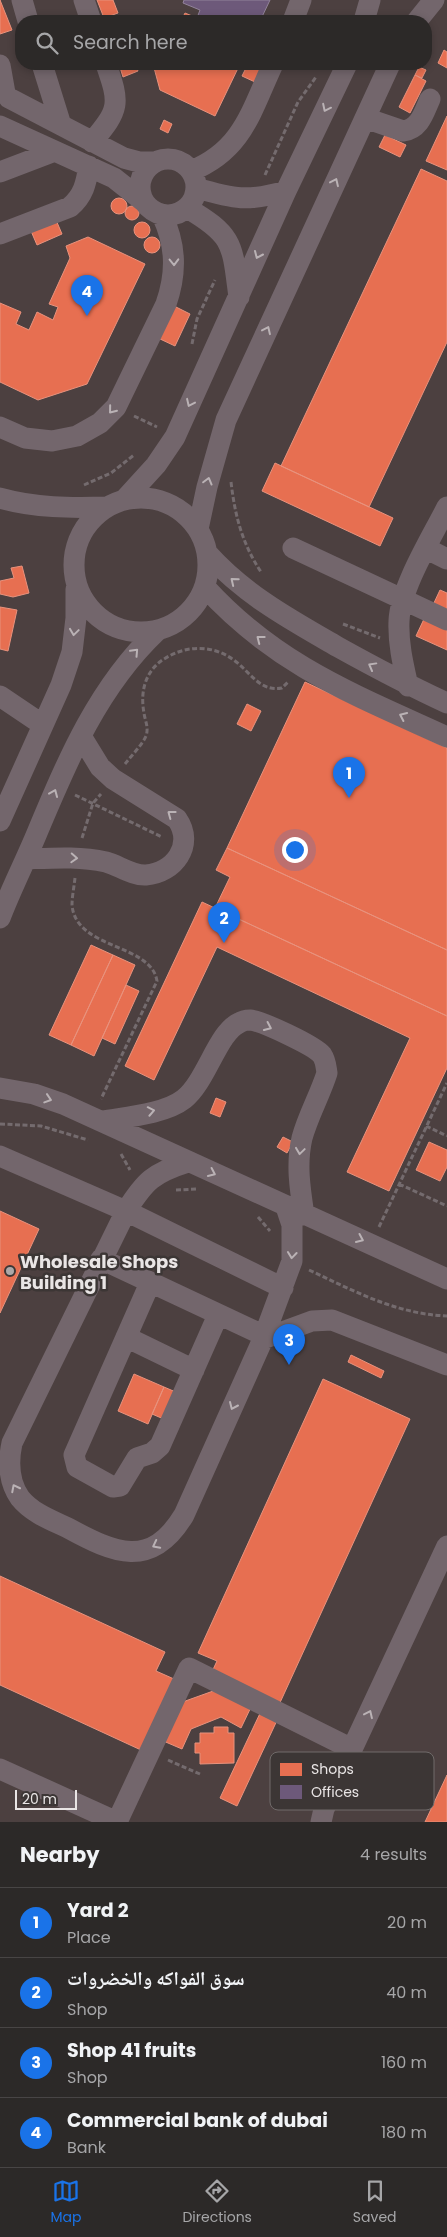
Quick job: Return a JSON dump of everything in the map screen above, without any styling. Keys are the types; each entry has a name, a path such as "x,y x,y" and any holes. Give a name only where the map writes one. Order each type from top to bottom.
{"street":[{"path":"22,0 26,15"},
{"path":"84,0 89,15"},
{"path":"295,15 301,0"},
{"path":"366,15 370,0"},
{"path":"422,15 434,0"},
{"path":"0,65 4,94 11,106 9,114 0,122"},
{"path":"44,70 61,126"},
{"path":"92,142 112,118 116,108 116,97 108,70"},
{"path":"194,180 233,144 270,70"},
{"path":"0,821 8,783 43,725 61,685 72,652 76,618 73,561 78,540 89,521 116,503 156,465 175,437 286,191 344,70"},
{"path":"198,529 206,487 226,420 387,70"},
{"path":"4,94 124,158 139,162 175,160 184,164 194,180 194,200 180,213 162,215"},
{"path":"365,118 402,131 409,130 419,122 430,99"},
{"path":"0,126 114,178 143,200 148,207 162,215 169,229 174,252 174,274 166,304 116,407 100,423 85,432 77,436 52,441 26,438 0,427"},
{"path":"0,172 55,151"},
{"path":"143,200 140,183 143,174 155,162"},
{"path":"0,234 70,207 79,200 84,190 89,166"},
{"path":"194,180 235,199 249,200 286,191"},
{"path":"187,208 211,222 222,233 230,246 239,297"},
{"path":"0,498 26,505 64,508 146,498 166,502 184,513 198,529 208,554 227,576 254,597 408,686 447,704"},
{"path":"408,686 400,645 399,620 402,600 447,507"},
{"path":"294,548 447,620"},
{"path":"426,549 447,558"},
{"path":"0,918 57,786 81,736 116,675 135,652 157,631 178,622 194,607 205,587 208,554"},
{"path":"75,584 87,606 106,624 131,632 157,631"},
{"path":"205,587 247,630 297,665 447,737"},
{"path":"0,696 43,725"},
{"path":"26,859 90,859 107,862 142,875 156,874 170,868 182,848 185,841 184,829 178,819 113,780 100,767 81,736"},
{"path":"103,1121 168,1108 182,1101 198,1084 232,1027 240,1022 250,1020 260,1023 313,1048 321,1054 326,1063 327,1073 302,1138 292,1225 292,1261 264,1337 184,1516 174,1532 160,1545 141,1552 122,1552 103,1547 33,1510 20,1497 11,1480 8,1462 12,1443 20,1424 126,1211 142,1185 168,1168 188,1162"},
{"path":"0,1088 34,1094 103,1121 188,1162 447,1279"},
{"path":"0,1156 126,1211 283,1288"},
{"path":"101,1259 264,1337 312,1321 332,1320 447,1365"},
{"path":"150,1284 74,1455 77,1467 113,1487 120,1486 137,1458 152,1453 160,1446 218,1315"},
{"path":"126,1337 194,1370"},
{"path":"351,1752 447,1546"},
{"path":"0,1769 117,1822 188,1668 352,1749"}],"path":[{"path":"249,200 268,172 298,102 320,72"},
{"path":"192,350 197,319 230,246"},
{"path":"156,434 160,429"},
{"path":"81,486 111,473 136,454"},
{"path":"57,786 182,848"},
{"path":"370,1244 447,1083"},
{"path":"0,1124 41,1126 96,1143"},
{"path":"426,1126 447,1136"},
{"path":"120,1153 134,1178 142,1185 150,1188 200,1189"},
{"path":"399,1184 447,1206"},
{"path":"253,1212 272,1234"},
{"path":"292,1261 386,1305 412,1312 447,1316"},
{"path":"149,1752 200,1774"}],"shaded area":[{"path":"0,0 447,0 447,1822 0,1822"}],"building: Shops":[{"path":"0,0 12,30 0,34"},
{"path":"97,0 113,0 118,13 103,15"},
{"path":"444,50 447,52 447,68 438,63"},
{"path":"121,70 138,70 138,71 123,77"},
{"path":"155,70 237,70 215,116 160,90"},
{"path":"245,70 260,70 255,82 242,76"},
{"path":"418,70 426,70 422,78 415,75"},
{"path":"415,75 426,81 410,113 399,107"},
{"path":"447,116 447,170 426,161"},
{"path":"164,120 172,124 168,133 160,129"},
{"path":"385,135 406,145 400,157 379,147"},
{"path":"421,169 447,181 447,342 369,507 281,466"},
{"path":"119,198 125,200 127,206 125,212 119,214 113,212 111,206 113,200"},
{"path":"129,206 135,206 139,213 135,220 129,220 125,216 125,210"},
{"path":"56,220 62,234 37,245 31,231"},
{"path":"142,222 148,224 150,230 148,236 142,238 136,236 134,230 136,224"},
{"path":"88,237 145,264 87,384 38,400 0,382 0,303 21,312 16,324 29,330 37,312 53,320 58,307 49,304 70,258 66,246"},
{"path":"152,237 158,239 160,245 158,251 152,253 146,251 144,245 146,239"},
{"path":"174,306 190,314 175,346 158,338"},
{"path":"275,463 393,518 380,546 262,491"},
{"path":"22,566 29,593 13,597 0,594 0,581 14,578 11,568"},
{"path":"440,590 447,593 447,612 433,605"},
{"path":"0,607 17,610 8,651 0,649"},
{"path":"424,619 447,630 447,650 416,636"},
{"path":"305,682 447,748 447,950 227,848"},
{"path":"247,704 261,711 251,731 237,724"},
{"path":"227,848 447,950 447,1016 215,908 230,877 216,870"},
{"path":"202,902 447,1016 447,1068 389,1191 347,1172 410,1038 217,947 154,1080 125,1066"},
{"path":"91,945 113,955 71,1045 49,1035"},
{"path":"113,955 135,965 94,1056 71,1045"},
{"path":"126,985 139,991 115,1044 102,1038"},
{"path":"216,1098 226,1102 220,1117 210,1113"},
{"path":"283,1137 293,1142 287,1153 277,1147"},
{"path":"429,1142 447,1150 447,1167 440,1181 416,1170"},
{"name":"Wholesale Shops Building 1","path":"0,1211 39,1229 0,1313"},
{"path":"351,1355 384,1371 381,1378 348,1362"},
{"path":"134,1374 164,1387 148,1424 118,1411"},
{"path":"323,1379 410,1419 278,1707 210,1676 217,1661 198,1653"},
{"path":"164,1387 178,1393 166,1420 152,1414"},
{"path":"0,1576 165,1652 156,1671 174,1679 141,1750 0,1685"},
{"path":"216,1690 252,1705 241,1728 221,1717 191,1729 182,1749 161,1740 177,1704"},
{"path":"263,1707 280,1714 237,1806 220,1798"},
{"path":"214,1727 228,1727 228,1733 234,1733 234,1763 200,1764 200,1753 195,1753 195,1743 200,1743 200,1733 214,1733"},
{"path":"447,1775 447,1822 425,1822 431,1810 434,1810 434,1803"}],"building: Offices":[{"path":"184,0 270,0 263,15 198,15 200,10 183,3"}],"place":[{"name":"Commercial bank of dubai","path":"87,316"},
{"name":"Yard 2","path":"349,798"},
{"name":"سوق الفواكه والخضروات","path":"224,943"},
{"name":"Wholesale Shops Building 1","path":"10,1271"},
{"name":"Shop 41 fruits","path":"289,1365"}]}
